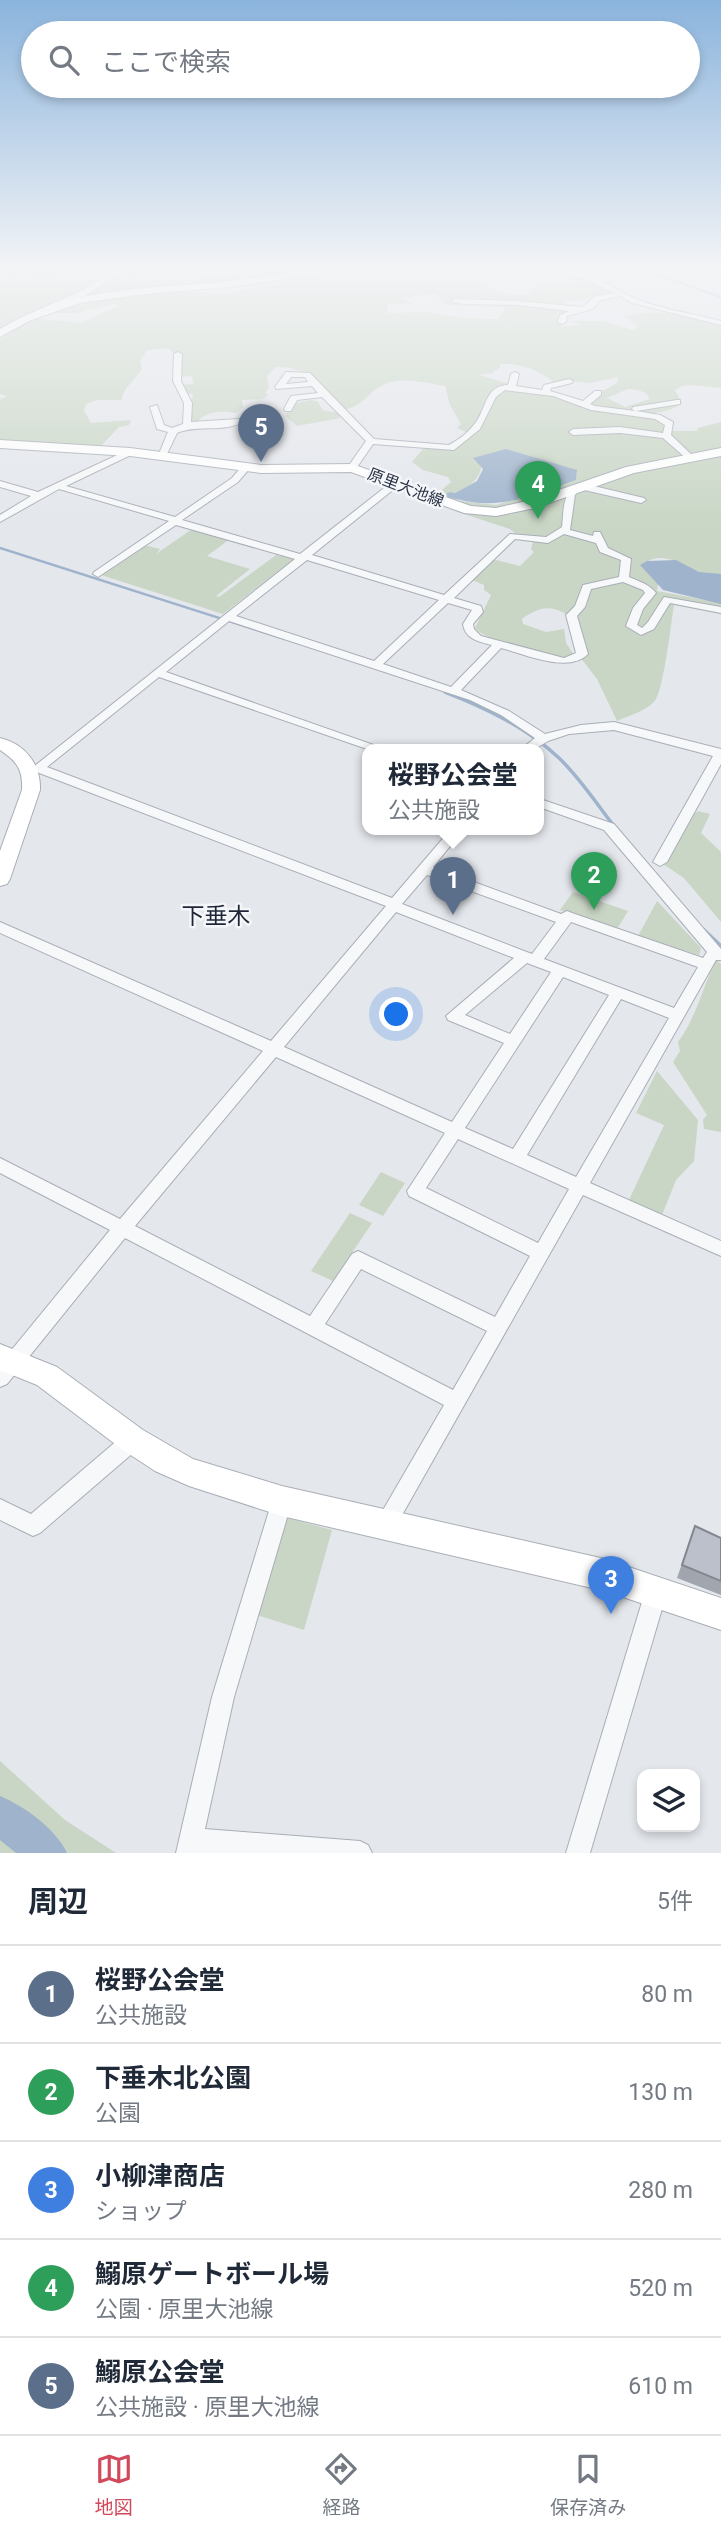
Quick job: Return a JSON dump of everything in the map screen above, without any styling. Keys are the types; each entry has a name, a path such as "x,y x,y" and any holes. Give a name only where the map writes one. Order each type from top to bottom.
{"street":[{"path":"178,354 177,381 188,403 187,425"},
{"path":"511,388 515,374"},
{"path":"546,393 547,387 569,381"},
{"path":"310,384 343,410 371,441 451,448 473,432 484,416 489,399 499,389 511,388 546,393 583,405 664,420 670,424 666,436"},
{"path":"583,405 598,393"},
{"path":"288,410 294,398 321,395"},
{"path":"621,412 677,402"},
{"path":"154,407 160,426 173,431"},
{"path":"162,456 173,431 187,425 239,422"},
{"path":"573,432 620,430 666,436 690,457"},
{"path":"352,468 371,441"},
{"name":"原里大池線","path":"0,444 130,452 245,468 352,468 449,503 484,512 510,510 631,470 721,452"},
{"path":"0,519 39,495 130,452"},
{"path":"98,574 234,480 245,468"},
{"path":"0,880 7,839 32,790 35,771 396,483"},
{"path":"0,484 39,495"},
{"path":"58,486 477,608 478,612 468,624 469,630 477,638 549,659 576,659 582,654 571,615 580,607 587,587 624,579 647,588 651,593 638,608 631,626 641,632 649,630 654,624 658,608 668,599 721,610"},
{"path":"376,664 513,536 541,541 567,528 570,495 578,487 641,500"},
{"path":"563,531 598,538 604,550 625,559 627,566 624,579"},
{"path":"224,620 376,664 454,690 505,713 543,737"},
{"path":"454,690 499,644"},
{"path":"158,673 364,744"},
{"path":"534,744 543,737 598,725 614,726 721,753 660,862"},
{"path":"0,743 22,757 35,771 394,905 677,1015"},
{"path":"544,805 609,827 714,958"},
{"path":"453,835 4,1366 47,1376 67,1388 134,1440 166,1461 190,1472 282,1501 605,1575 721,1614"},
{"path":"425,869 565,920"},
{"path":"513,1041 453,1016 530,959 567,916 714,958"},
{"path":"0,927 721,1249"},
{"path":"386,1524 677,1015 714,958"},
{"path":"541,1253 415,1191 560,970"},
{"path":"516,1158 618,992"},
{"path":"0,1165 456,1401"},
{"path":"313,1328 358,1259 498,1327"},
{"path":"0,1509 33,1526 134,1440"},
{"path":"282,1501 223,1697 189,1847 360,1853"},
{"path":"578,1853 656,1592"}],"green space":[{"path":"0,353 145,353 140,361 142,369 125,390 121,400 97,400 86,404 84,411 91,423 131,420 129,425 119,427 101,446 0,443 0,400 7,396 0,394"},
{"path":"173,353 721,353 721,388 682,386 675,390 682,403 662,412 638,413 592,405 590,398 617,383 619,377 589,383 572,381 549,385 552,380 539,373 508,364 500,364 492,373 478,375 609,412 654,417 667,424 668,429 659,436 680,450 669,436 673,431 697,431 698,428 721,422 721,451 669,458 602,476 581,486 503,512 533,508 610,476 721,456 721,575 699,572 664,558 650,560 641,565 658,584 657,591 721,603 721,614 674,605 662,681 656,699 643,709 617,721 597,679 574,649 566,614 549,608 533,612 522,619 523,624 546,632 564,629 566,643 574,655 564,658 504,644 475,628 491,595 484,590 484,585 472,580 478,570 492,559 520,566 534,552 531,549 533,541 529,535 522,539 510,529 455,511 489,512 469,510 427,495 438,493 451,482 448,477 423,470 412,462 423,449 452,449 468,433 457,428 461,424 450,405 445,386 414,381 390,382 347,409 321,395 312,383 308,382 309,376 305,373 293,368 276,367 267,376 269,387 265,393 269,395 262,399 242,400 243,407 236,413 211,413 198,421 207,424 191,424 189,414 193,394 184,393 179,385 194,384 192,376 177,377 179,361","holes":["628,389 644,392 650,399 625,407 607,398","502,451 577,471 576,480 496,505 460,501 443,495 466,487 480,472 482,460"]},
{"path":"317,401 323,410 338,413 340,418 297,426 285,416 292,404"},
{"path":"195,527 230,539 207,556 250,569 216,596 219,597 276,555 295,558 223,614 98,574 144,545 160,549 156,554"},
{"path":"698,811 710,814 701,833 721,852 721,922 684,878 660,862 680,826"},
{"path":"573,892 628,911 617,929 560,910"},
{"path":"657,901 701,948 699,955 638,936"},
{"path":"716,959 721,964 721,1132 704,1129 703,1120 707,1115 673,1062 680,1051 678,1042 694,1013"},
{"path":"657,1071 698,1120 694,1161 676,1180 662,1215 629,1200 664,1125 636,1113"},
{"path":"381,1172 405,1183 383,1216 359,1205"},
{"path":"350,1213 372,1223 333,1281 311,1271"},
{"path":"287,1518 332,1530 304,1630 257,1615"},
{"path":"0,1761 65,1820 116,1853 0,1853"}],"water":[{"path":"506,449 577,470 576,480 525,497 495,503 479,503 442,495 455,493 477,481 483,469 473,458"},
{"path":"676,560 699,572 721,574 721,604 663,590 640,565 647,561"}],"building":[{"path":"695,1526 721,1538 721,1581 682,1565"}],"waterway":[{"path":"0,548 285,639"},
{"path":"445,692 505,719 542,744"},
{"path":"544,745 574,774 614,826"},
{"path":"703,929 721,946"},
{"path":"0,1815 47,1853"}],"place":[{"name":"鰯原公会堂","path":"261,462"},
{"name":"鰯原ゲートボール場","path":"538,519"},
{"name":"下垂木北公園","path":"594,910"},
{"name":"桜野公会堂","path":"453,915"},
{"name":"小柳津商店","path":"611,1614"}],"district":[{"name":"下垂木","path":"216,916"}]}
